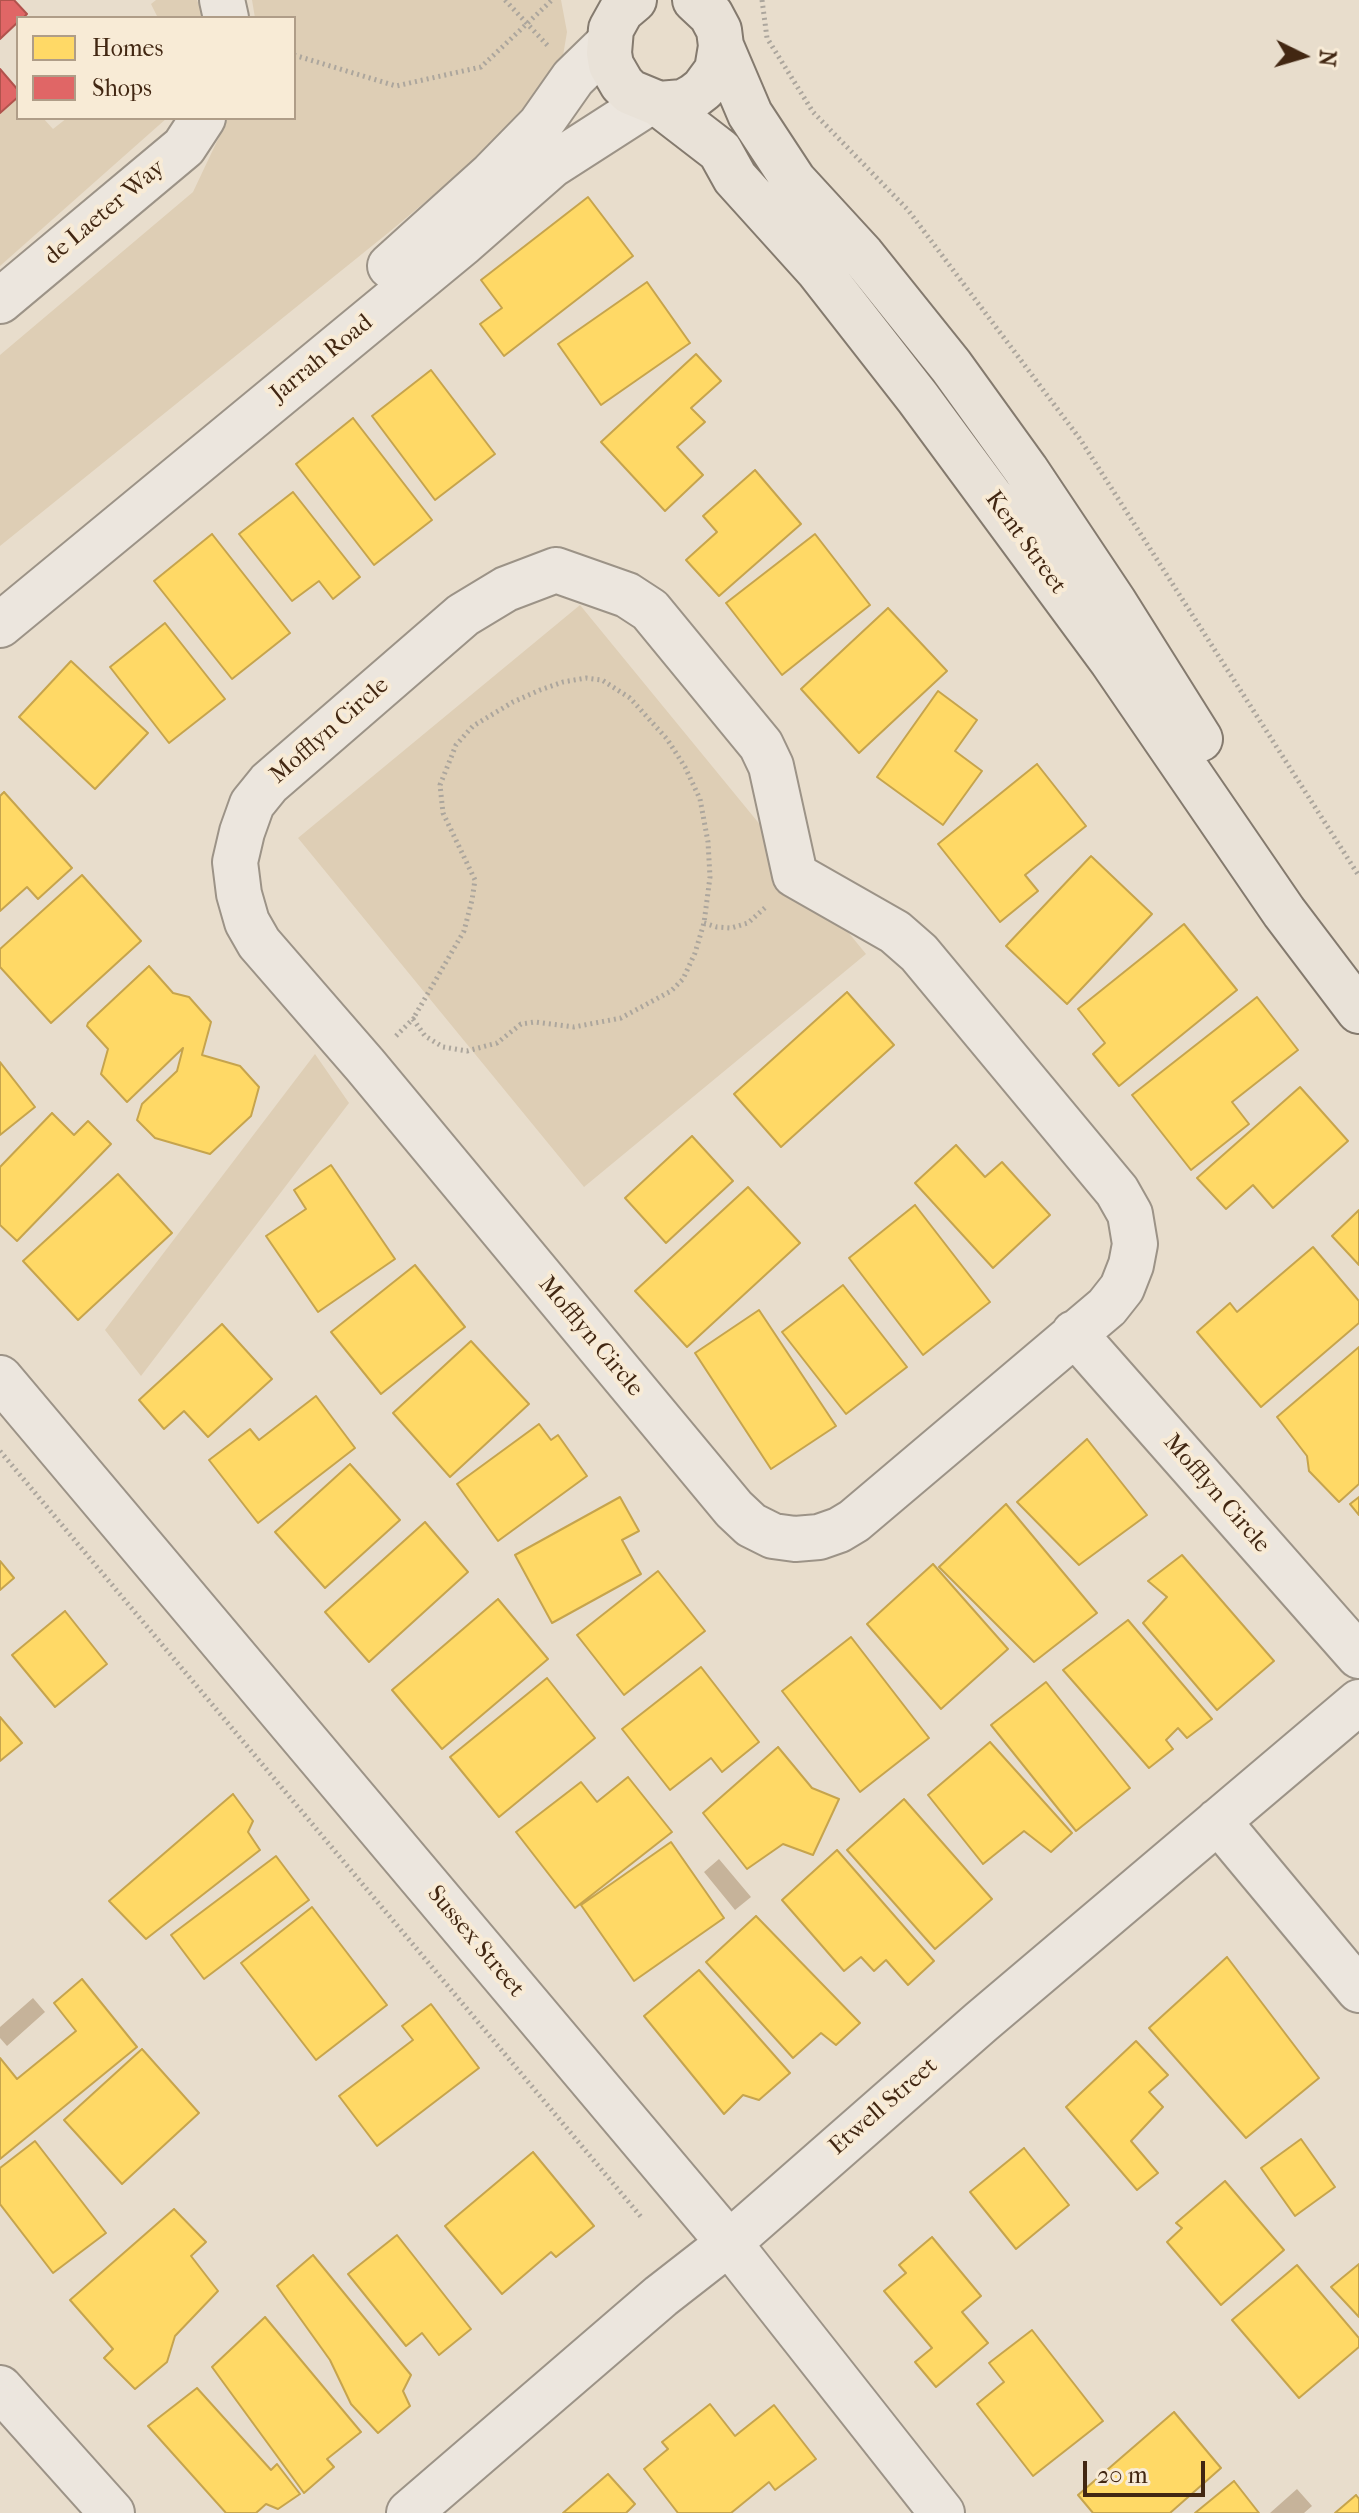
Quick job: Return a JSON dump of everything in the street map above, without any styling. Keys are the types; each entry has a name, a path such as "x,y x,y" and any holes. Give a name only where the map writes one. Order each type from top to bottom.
{"main road":[{"name":"Kent Street","path":"695,0 711,15 750,114 794,181 872,268 951,366 1001,435 1114,602 1199,737 1359,967"},
{"name":"Kent Street","path":"612,18 611,65 622,84 720,151 735,178 818,270 918,398 1112,661 1284,912 1359,1011"},
{"path":"654,103 683,102 703,89 717,70 721,46"}],"street":[{"name":"Jarrah Road","path":"0,587 400,258 492,174 540,125 612,18"},
{"name":"Jarrah Road","path":"0,625 463,243 552,165 654,103"},
{"name":"de Laeter Way","path":"0,301 184,147 202,120"},
{"name":"Mofflyn Circle","path":"556,570 627,595 650,610 761,745 771,766 795,875 895,932 919,953 1117,1191 1130,1214 1135,1244 1122,1288 1107,1307 854,1521 819,1537 795,1539 773,1536 751,1525 734,1509 365,1065 259,943 247,922 235,862 252,804 269,783 463,615 506,589 556,570"},
{"name":"Mofflyn Circle","path":"1074,1333 1359,1656"},
{"name":"Sussex Street","path":"0,1378 729,2243 942,2513"},
{"name":"Etwell Street","path":"409,2513 661,2296 729,2243 981,2022 1359,1702"},
{"path":"1218,1821 1359,1990"},
{"path":"0,2388 112,2513"}],"path":[{"path":"505,0 527,24"},
{"path":"296,56 396,86 481,67 552,0"},
{"path":"762,0 767,38 813,112 908,210 1080,439 1359,876"},
{"path":"365,1065 413,1019 464,931 475,880 443,813 440,785 456,745 473,726 513,702 551,686 586,678 602,680 630,698 667,739 700,799 708,842 710,877 704,923 683,979 671,991 621,1018 574,1027 535,1022 521,1024 497,1043 467,1051 443,1047 425,1036 413,1019"},
{"path":"704,923 731,928 748,923 795,875"},
{"path":"0,1451 642,2218"}],"shaded area":[{"path":"156,0 197,0 203,16 157,16 151,4"},
{"path":"252,0 561,0 567,32 557,92 388,233 0,546 0,355 193,192 227,120 296,120 296,16 255,16"},
{"path":"16,99 16,120 45,120 53,129 64,120 165,120 0,266 0,113"},
{"path":"580,605 866,954 584,1187 298,838"},
{"path":"315,1054 349,1103 141,1376 105,1330"},
{"path":"719,1859 751,1897 735,1910 704,1872"},
{"path":"33,1998 45,2012 7,2046 0,2038 0,2027"},
{"path":"1297,2489 1312,2506 1304,2513 1270,2513"}],"building: Homes":[{"path":"588,197 633,256 504,356 480,324 502,308 481,280"},
{"path":"647,282 690,343 601,405 558,344"},
{"path":"696,354 721,381 691,408 705,422 677,447 703,475 665,511 601,442"},
{"path":"431,370 495,454 435,500 372,416"},
{"path":"353,418 432,520 374,565 296,464"},
{"path":"755,470 801,524 719,596 686,560 717,532 703,516"},
{"path":"293,492 360,577 333,599 319,581 292,601 239,534"},
{"path":"212,534 290,633 232,679 154,581"},
{"path":"815,534 870,605 782,675 726,603"},
{"path":"888,608 947,671 859,753 801,689"},
{"path":"165,623 225,699 169,743 110,667"},
{"path":"71,661 148,733 95,789 19,717"},
{"path":"938,691 977,720 955,751 982,771 943,825 877,777"},
{"path":"1037,764 1086,826 1025,875 1038,891 1000,922 938,844"},
{"path":"4,792 72,868 38,899 27,887 0,911 0,796"},
{"path":"1091,856 1152,914 1067,1004 1006,946"},
{"path":"82,875 141,941 51,1023 0,967 0,949"},
{"path":"1184,924 1237,990 1119,1086 1093,1054 1105,1043 1078,1009"},
{"path":"149,966 173,993 189,997 211,1022 202,1055 240,1066 259,1087 251,1116 210,1154 155,1138 137,1120 142,1104 177,1071 183,1048 127,1102 101,1074 108,1049 87,1026 88,1023"},
{"path":"847,992 894,1045 781,1147 734,1094"},
{"path":"1257,997 1298,1050 1232,1102 1249,1124 1191,1170 1132,1095"},
{"path":"0,1062 35,1107 0,1135"},
{"path":"1300,1087 1348,1141 1273,1208 1253,1185 1226,1209 1197,1178"},
{"path":"52,1113 74,1135 88,1121 111,1144 17,1241 0,1225 0,1167"},
{"path":"692,1136 733,1181 666,1243 625,1198"},
{"path":"956,1145 985,1177 1002,1162 1050,1215 993,1268 915,1183"},
{"path":"331,1165 395,1259 318,1312 266,1236 306,1209 294,1190"},
{"path":"118,1174 172,1233 78,1320 23,1261"},
{"path":"748,1187 800,1243 687,1347 635,1291"},
{"path":"915,1205 990,1302 923,1355 849,1258"},
{"path":"1359,1210 1359,1265 1332,1236"},
{"path":"1313,1247 1359,1301 1359,1323 1261,1407 1197,1332 1230,1303 1237,1312"},
{"path":"415,1265 465,1327 381,1394 331,1332"},
{"path":"843,1285 907,1367 846,1414 782,1332"},
{"path":"759,1310 836,1426 771,1469 695,1353"},
{"path":"222,1324 272,1379 208,1437 184,1411 164,1429 139,1400"},
{"path":"471,1341 529,1404 450,1477 393,1413"},
{"path":"1359,1347 1359,1484 1339,1502 1309,1471 1307,1456 1277,1417"},
{"path":"316,1396 355,1448 258,1523 209,1460 250,1429 259,1440"},
{"path":"539,1424 551,1440 558,1435 587,1476 498,1541 457,1484"},
{"path":"1087,1439 1147,1515 1079,1565 1017,1502"},
{"path":"350,1464 400,1520 325,1588 275,1532"},
{"path":"620,1497 639,1531 622,1540 641,1574 552,1623 515,1555"},
{"path":"1359,1497 1359,1515 1350,1504"},
{"path":"1006,1504 1097,1613 1034,1662 939,1567"},
{"path":"425,1522 468,1572 369,1662 325,1612"},
{"path":"1182,1555 1274,1661 1217,1710 1143,1623 1167,1597 1148,1581"},
{"path":"0,1561 14,1578 0,1590"},
{"path":"933,1564 1008,1649 941,1709 867,1624"},
{"path":"658,1571 705,1631 624,1695 577,1635"},
{"path":"498,1599 548,1659 442,1749 392,1690"},
{"path":"65,1611 107,1664 55,1707 12,1655"},
{"path":"1128,1620 1212,1719 1187,1738 1178,1728 1166,1740 1173,1749 1149,1768 1063,1670"},
{"path":"851,1637 929,1738 860,1792 782,1691"},
{"path":"701,1667 759,1742 722,1772 711,1758 670,1790 622,1729"},
{"path":"547,1678 595,1738 499,1817 450,1757"},
{"path":"1046,1682 1130,1788 1076,1831 991,1725"},
{"path":"0,1717 22,1743 0,1761"},
{"path":"990,1742 1072,1833 1051,1852 1024,1831 983,1864 928,1795"},
{"path":"778,1747 812,1788 839,1799 813,1855 783,1844 747,1869 703,1813"},
{"path":"628,1777 672,1832 575,1908 516,1832 581,1782 597,1802"},
{"path":"233,1794 253,1821 248,1832 260,1850 146,1939 109,1901"},
{"path":"904,1799 992,1899 935,1949 847,1850"},
{"path":"671,1842 724,1918 634,1981 581,1905"},
{"path":"837,1850 934,1961 908,1985 886,1960 874,1971 861,1957 844,1971 782,1900"},
{"path":"276,1856 309,1900 204,1979 171,1935"},
{"path":"312,1907 387,2005 316,2060 241,1963"},
{"path":"756,1916 860,2023 836,2045 821,2033 793,2058 706,1962"},
{"path":"1227,1957 1319,2078 1246,2138 1149,2028"},
{"path":"699,1970 790,2073 759,2100 743,2095 724,2114 644,2016"},
{"path":"82,1979 137,2047 0,2159 0,2058 17,2079 76,2031 54,2003"},
{"path":"431,2004 479,2068 377,2146 339,2096 413,2040 402,2026"},
{"path":"1136,2041 1168,2075 1149,2092 1163,2107 1131,2141 1158,2173 1137,2190 1066,2107"},
{"path":"142,2049 199,2113 122,2184 64,2120"},
{"path":"1301,2139 1335,2187 1295,2216 1261,2168"},
{"path":"35,2141 106,2233 53,2273 0,2204 0,2168"},
{"path":"1024,2148 1069,2205 1016,2249 970,2192"},
{"path":"533,2152 594,2226 556,2257 551,2252 502,2294 445,2226"},
{"path":"1225,2181 1284,2250 1221,2305 1167,2242 1182,2228 1176,2223"},
{"path":"174,2209 206,2242 191,2256 218,2291 175,2336 167,2362 135,2389 104,2358 113,2349 70,2300"},
{"path":"397,2235 471,2329 439,2355 422,2333 406,2346 348,2274"},
{"path":"932,2237 981,2296 962,2312 988,2343 936,2387 915,2362 932,2348 884,2291 906,2273 899,2265"},
{"path":"313,2255 411,2375 403,2391 410,2406 378,2433 351,2404 330,2360 277,2286"},
{"path":"1359,2264 1359,2317 1331,2287"},
{"path":"1297,2265 1359,2338 1359,2347 1299,2398 1232,2320"},
{"path":"265,2317 361,2432 327,2459 334,2467 304,2493 212,2367"},
{"path":"1032,2330 1103,2421 1033,2476 977,2404 1004,2382 989,2363"},
{"path":"197,2388 271,2470 277,2464 300,2494 278,2509 266,2504 256,2513 226,2513 148,2426"},
{"path":"710,2404 735,2436 774,2405 816,2459 775,2490 769,2482 731,2513 678,2513 644,2469 668,2449 662,2442"},
{"path":"1174,2412 1221,2468 1170,2513 1093,2513 1078,2495"},
{"path":"608,2474 635,2504 626,2513 563,2513"},
{"path":"1234,2481 1259,2513 1195,2513"},
{"path":"1356,2495 1359,2513 1335,2513"}],"building: Shops":[{"path":"0,0 14,0 27,14 16,16 16,24 0,39"},
{"path":"0,69 16,88 16,99 0,113"}]}
